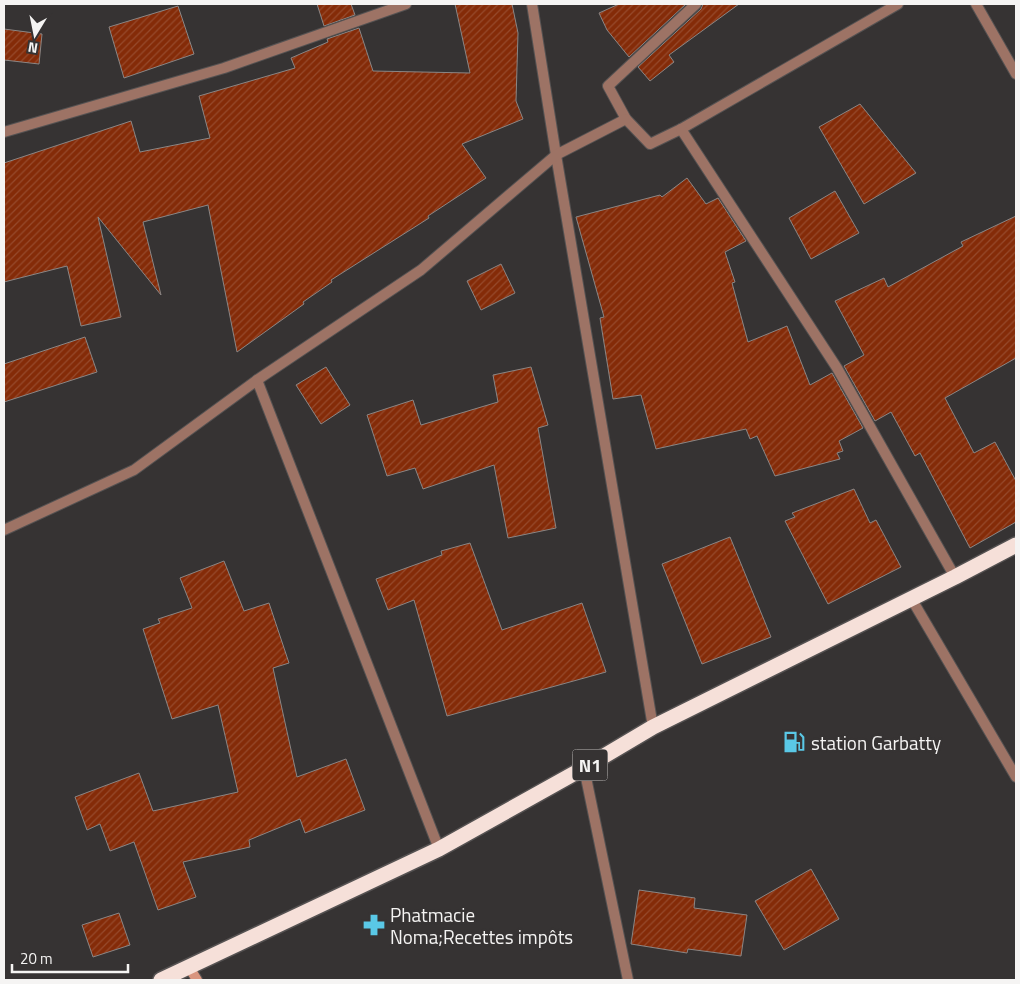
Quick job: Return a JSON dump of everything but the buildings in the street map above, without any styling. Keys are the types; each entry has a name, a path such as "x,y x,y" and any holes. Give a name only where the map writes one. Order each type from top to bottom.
{"highway":[{"name":"N1","path":"161,980 439,849 653,727 1016,545"}],"street":[{"path":"4,132 224,68 406,4"},
{"path":"532,4 653,727"},
{"path":"696,4 608,86 626,119 650,144 681,129 898,4"},
{"path":"976,4 1016,74"},
{"path":"4,530 134,470 257,380 421,270 556,155 626,119"},
{"path":"681,129 837,368 955,577"},
{"path":"257,380 439,849"},
{"path":"911,598 1016,777"},
{"path":"584,768 628,980"},
{"path":"189,967 197,980"}],"place":[{"name":"station Garbatty","path":"794,742"},
{"name":"Phatmacie Noma;Recettes impôts","path":"374,925"}]}
